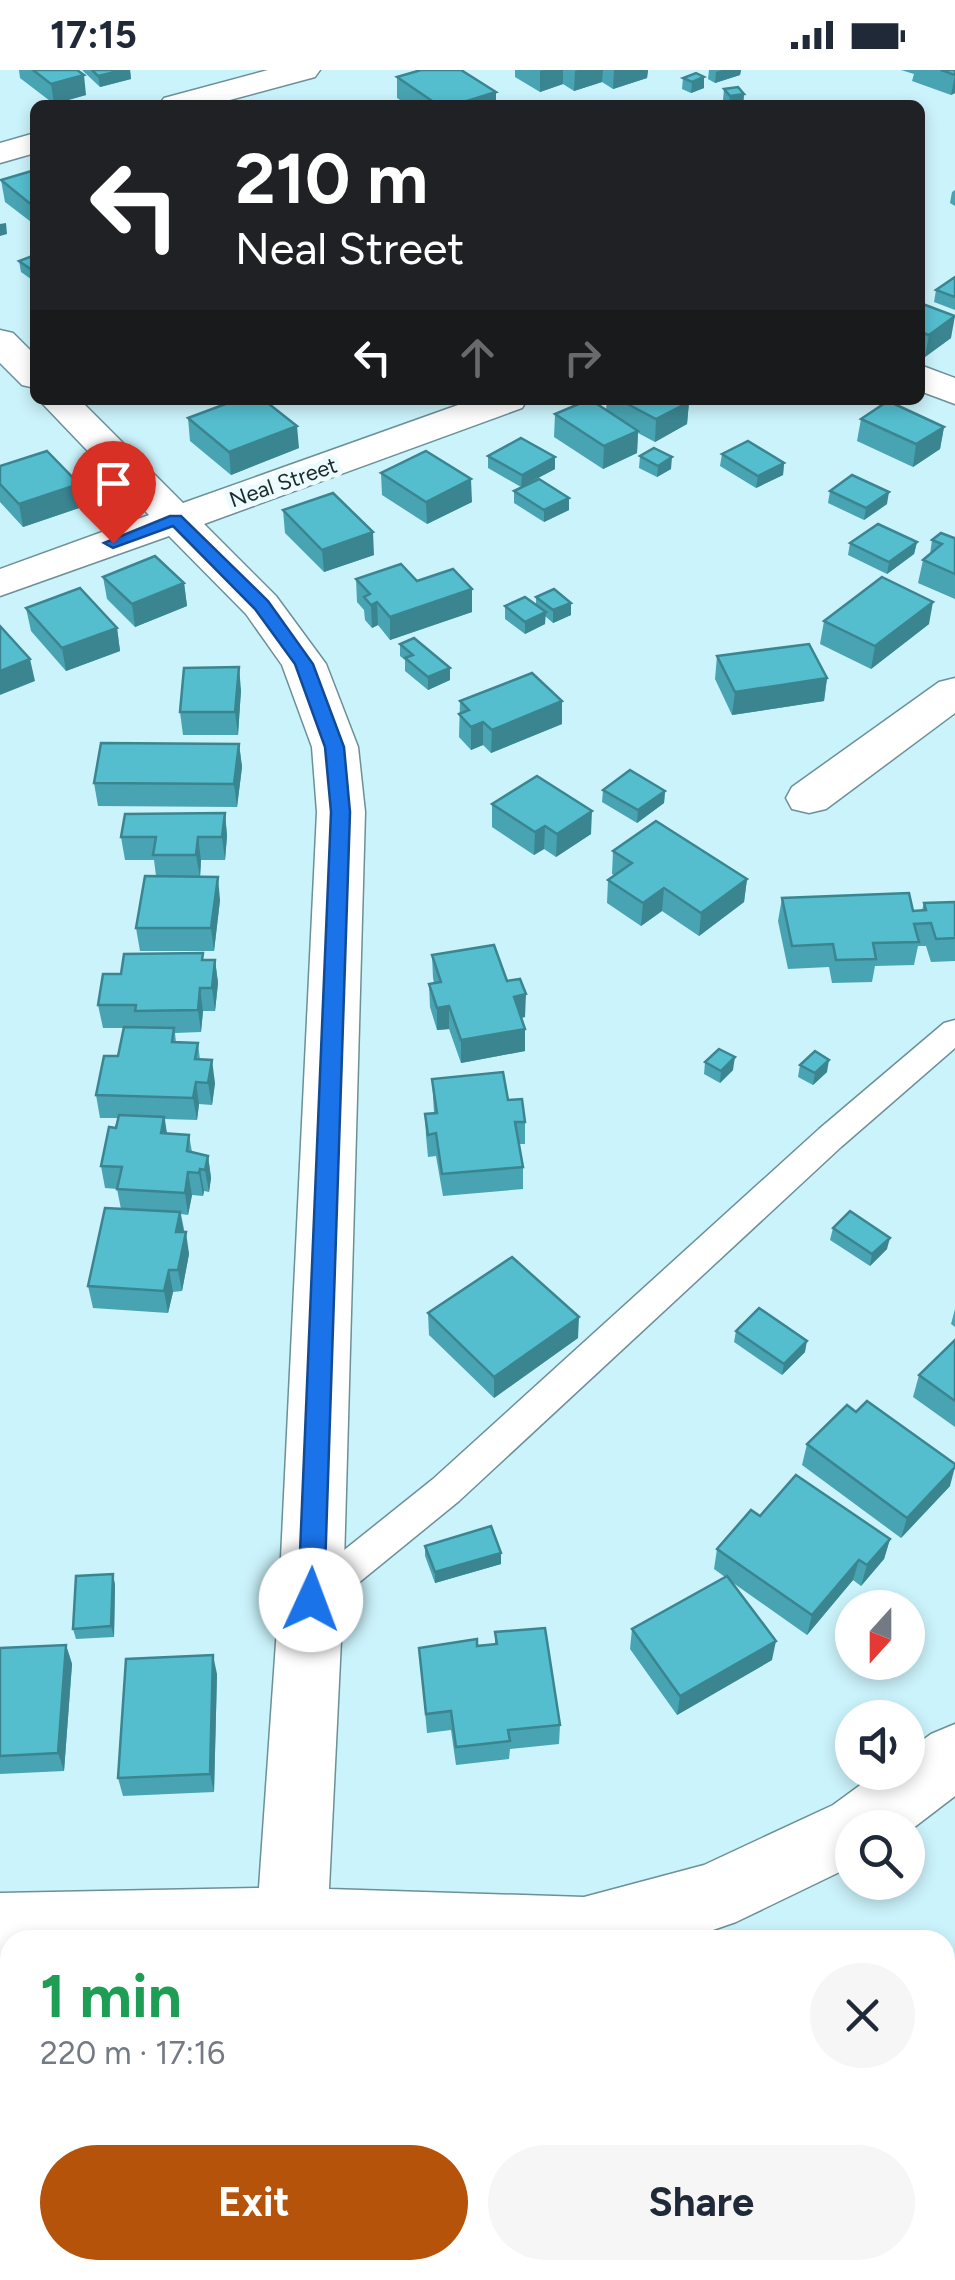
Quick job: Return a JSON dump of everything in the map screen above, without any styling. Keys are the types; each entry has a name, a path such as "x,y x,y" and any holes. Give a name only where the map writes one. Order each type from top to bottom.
{"street":[{"path":"193,100 304,70"},
{"path":"0,153 30,144"},
{"path":"0,341 30,371"},
{"path":"925,379 955,394"},
{"path":"63,405 261,605 304,664 335,747 340,812 311,1600 292,1930"},
{"name":"Neal Street","path":"0,583 494,405"},
{"path":"809,798 955,692"},
{"path":"881,1810 955,1756"},
{"path":"591,1930 711,1898 835,1839"},
{"path":"0,1928 146,1930"}],"lane":[{"path":"311,1600 594,1359 830,1138 955,1030"}],"building":[{"path":"33,70 77,70 84,75 51,84"},
{"path":"92,70 123,70 98,76"},
{"path":"421,70 461,70 496,92 470,100 431,100 397,77"},
{"path":"696,73 704,77 692,82 683,78"},
{"path":"738,87 744,94 730,96 724,89"},
{"path":"30,171 30,204 1,180"},
{"path":"30,257 30,269 19,261"},
{"path":"955,277 955,297 936,290"},
{"path":"925,305 955,316 929,335 925,334"},
{"path":"223,405 270,405 297,426 229,452 188,418"},
{"path":"576,405 599,405 638,431 604,446 555,414"},
{"path":"629,405 683,405 656,419"},
{"path":"882,405 897,405 944,427 916,444 861,419"},
{"path":"521,438 555,457 522,475 488,456"},
{"path":"748,441 784,463 758,476 722,454"},
{"path":"654,448 672,457 658,466 640,456"},
{"path":"47,451 79,484 19,504 0,484 0,466"},
{"path":"426,451 471,479 426,502 381,473"},
{"path":"852,475 889,492 866,508 830,491"},
{"path":"539,479 569,498 544,510 514,491"},
{"path":"333,493 373,532 322,550 283,510"},
{"path":"878,524 917,542 889,562 850,543"},
{"path":"941,533 955,538 955,574 923,560 942,544 932,540"},
{"path":"155,556 184,583 132,604 103,577"},
{"path":"401,564 417,581 453,569 472,589 390,617 377,602 371,605 364,597 370,594 356,579"},
{"path":"882,577 933,602 875,646 824,621"},
{"path":"80,588 117,628 62,648 26,608"},
{"path":"554,589 571,603 553,610 536,597"},
{"path":"525,597 546,612 525,622 505,606"},
{"path":"0,626 30,659 0,671"},
{"path":"414,638 450,668 428,677 405,658 413,655 400,644"},
{"path":"809,644 827,678 735,692 717,656"},
{"path":"239,667 235,712 180,712 184,668"},
{"path":"532,673 562,701 492,730 483,722 471,727 459,714 469,710 460,701"},
{"path":"101,743 239,744 234,784 94,783"},
{"path":"630,770 665,791 638,810 603,790"},
{"path":"537,776 592,811 557,834 545,826 535,832 492,804"},
{"path":"225,813 222,837 198,837 196,855 153,855 156,837 121,837 125,814"},
{"path":"656,821 747,879 701,913 664,888 643,903 608,880 632,863 613,851"},
{"path":"145,876 218,877 211,928 136,928"},
{"path":"909,893 913,911 926,910 924,903 955,902 955,938 936,939 931,923 914,924 919,942 873,943 876,959 836,960 833,944 792,946 782,898"},
{"path":"494,945 507,981 520,979 526,994 514,997 525,1029 461,1040 449,1006 437,1008 429,984 441,982 432,955"},
{"path":"203,953 202,960 215,960 212,988 200,988 198,1010 135,1011 136,1005 98,1005 103,974 121,974 124,954"},
{"path":"124,1027 174,1028 172,1042 198,1043 195,1059 212,1060 208,1083 196,1082 193,1098 96,1095 104,1056 118,1056"},
{"path":"719,1049 735,1057 721,1071 705,1062"},
{"path":"815,1051 829,1060 815,1073 800,1065"},
{"path":"503,1072 508,1100 522,1099 525,1122 515,1122 523,1167 442,1174 436,1133 428,1135 425,1114 437,1113 432,1079"},
{"path":"119,1115 164,1117 161,1133 189,1135 187,1151 208,1156 205,1170 188,1172 185,1193 117,1189 122,1167 101,1166 109,1127 116,1128"},
{"path":"105,1208 180,1212 176,1232 186,1232 178,1270 169,1270 164,1291 88,1286"},
{"path":"850,1211 890,1238 872,1254 833,1228"},
{"path":"512,1257 579,1317 494,1377 428,1313"},
{"path":"759,1308 807,1341 784,1364 736,1331"},
{"path":"955,1340 955,1401 919,1375"},
{"path":"867,1401 955,1464 907,1518 807,1444 847,1405 856,1412"},
{"path":"796,1475 890,1539 867,1565 859,1560 812,1615 717,1549 751,1510 760,1516"},
{"path":"491,1526 501,1553 435,1572 425,1546"},
{"path":"113,1574 111,1626 73,1629 76,1576"},
{"path":"727,1576 776,1641 680,1696 632,1629"},
{"path":"545,1628 560,1725 508,1730 510,1741 456,1747 451,1711 426,1714 419,1648 477,1639 477,1646 497,1644 495,1632"},
{"path":"66,1645 58,1753 0,1756 0,1648"},
{"path":"213,1655 210,1774 118,1778 126,1659"}],"route":[{"path":"113,543 176,520 261,605 304,664 335,747 340,812 311,1600"}]}
